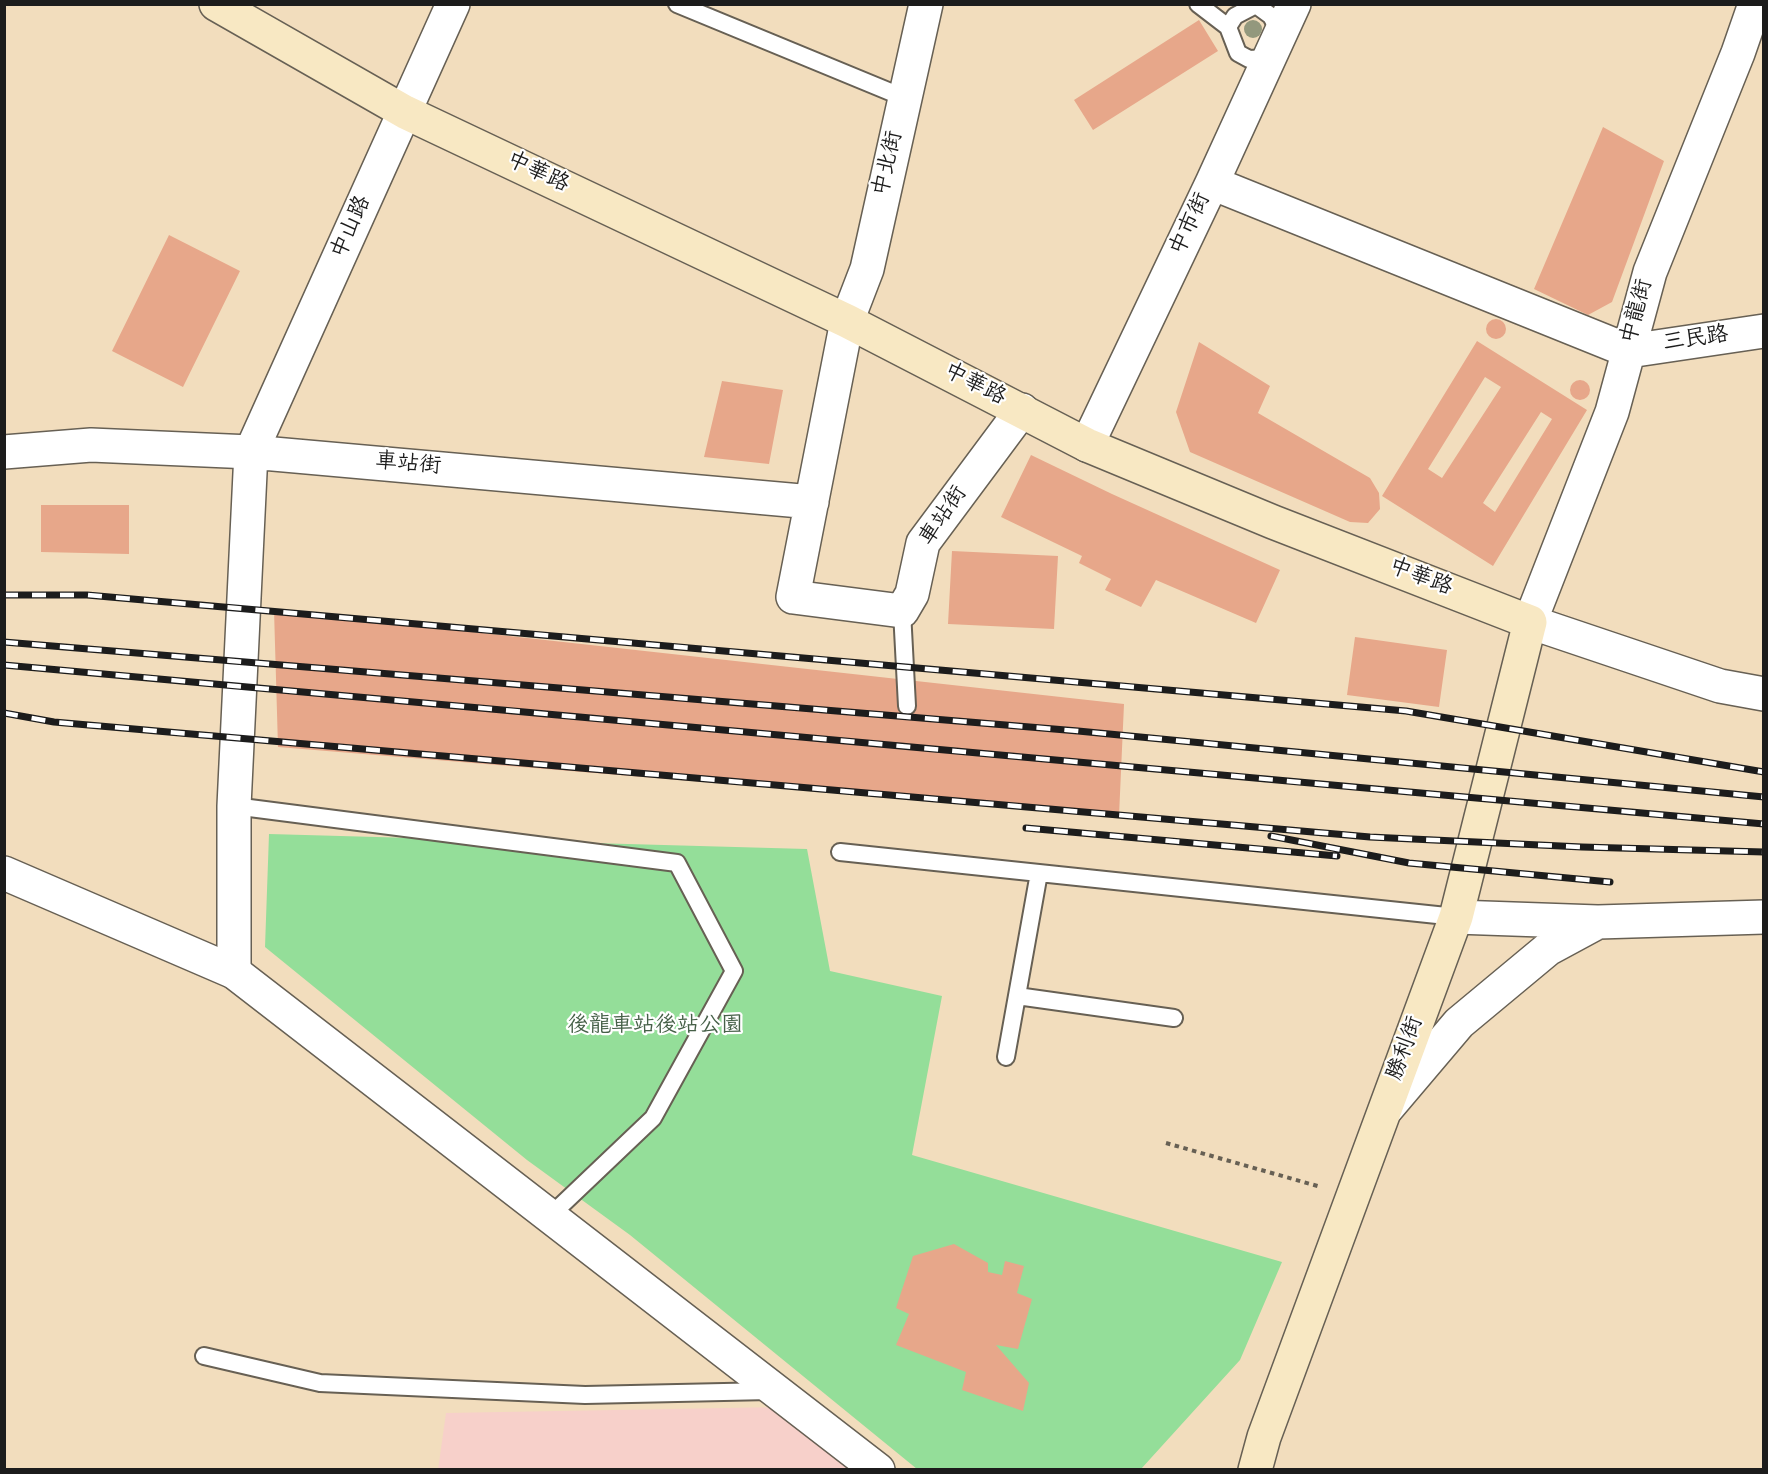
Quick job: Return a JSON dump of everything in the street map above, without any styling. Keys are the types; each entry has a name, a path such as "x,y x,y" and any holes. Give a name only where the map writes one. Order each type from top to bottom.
{"main road":[{"name":"中華路","path":"216,4 405,112 847,321 1087,445 1273,522 1530,622"},
{"name":"勝利街","path":"1255,1470 1264,1437 1456,917 1530,622"}],"street":[{"name":"中山路","path":"251,452 453,4"},
{"name":"中北街","path":"847,321 867,269 926,4"},
{"name":"中龍街","path":"1530,622 1612,412 1650,272 1747,49 1755,4"},
{"name":"中市街","path":"1087,445 1212,183 1280,32"},
{"path":"1212,183 1629,351"},
{"path":"847,321 793,597 902,611"},
{"name":"三民路","path":"1629,351 1764,331"},
{"name":"車站街","path":"902,611 912,594 923,543 1022,410"},
{"name":"車站街","path":"4,453 91,445 251,452 812,502"},
{"path":"234,972 234,806 251,452"},
{"name":"中華路","path":"1530,622 1720,686 1764,694"},
{"path":"4,873 234,972 878,1470"},
{"path":"1456,917 1598,922 1764,917"},
{"path":"1384,1112 1459,1023 1548,950 1598,922"}],"lane":[{"path":"677,4 905,98"},
{"path":"1198,4 1228,27 1238,53 1248,58 1280,32 1271,16 1256,5 1235,16 1228,27"},
{"path":"902,611 907,706"},
{"path":"234,806 677,863 734,971 653,1118 550,1216"},
{"path":"840,852 1456,917"},
{"path":"1006,1057 1039,873"},
{"path":"1017,996 1174,1018"},
{"path":"204,1356 320,1383 585,1395 777,1391"}],"path":[{"path":"1166,1143 1353,1197"}],"shaded area":[{"path":"781,1407 850,1469 438,1470 446,1413"}],"green space":[{"name":"後龍車站後站公園","path":"269,834 807,849 830,971 942,996 912,1155 1282,1262 1240,1360 1141,1469 917,1469 630,1235 527,1160 265,947"}],"building":[{"path":"1199,20 1218,51 1093,130 1074,100"},
{"path":"1603,127 1664,161 1612,302 1588,315 1534,289"},
{"path":"169,235 240,271 183,387 112,351"},
{"path":"1496,319 1503,322 1506,329 1503,336 1496,339 1489,336 1486,329 1489,322"},
{"path":"1477,341 1587,410 1493,566 1382,496","holes":["1485,377 1501,387 1442,478 1428,469","1541,412 1552,419 1495,512 1483,503"]},
{"path":"1199,342 1270,386 1258,413 1370,478 1379,493 1380,509 1368,523 1350,522 1190,452 1176,412"},
{"path":"1580,380 1587,383 1590,390 1587,397 1580,400 1573,397 1570,390 1573,383"},
{"path":"722,381 783,390 769,464 704,457"},
{"path":"1031,455 1280,570 1256,623 1156,580 1141,607 1105,590 1111,579 1079,563 1082,556 1001,517"},
{"path":"41,505 129,505 129,554 41,552"},
{"path":"952,551 1058,556 1054,629 948,624"},
{"path":"274,610 1124,704 1119,816 278,747"},
{"path":"1355,637 1447,650 1439,707 1347,695"},
{"path":"954,1244 988,1263 988,1272 1002,1275 1005,1261 1024,1266 1017,1293 1032,1299 1018,1349 996,1345 1029,1383 1023,1411 962,1390 966,1372 896,1345 909,1314 896,1308 913,1256"}],"railway":[{"path":"4,595 87,595 1406,711 1764,772"},
{"path":"4,642 1078,731 1764,797"},
{"path":"4,665 1764,824"},
{"path":"4,713 54,722 1370,837 1582,847 1764,852"},
{"path":"1026,828 1337,856"},
{"path":"1271,836 1409,863 1610,882"}]}
